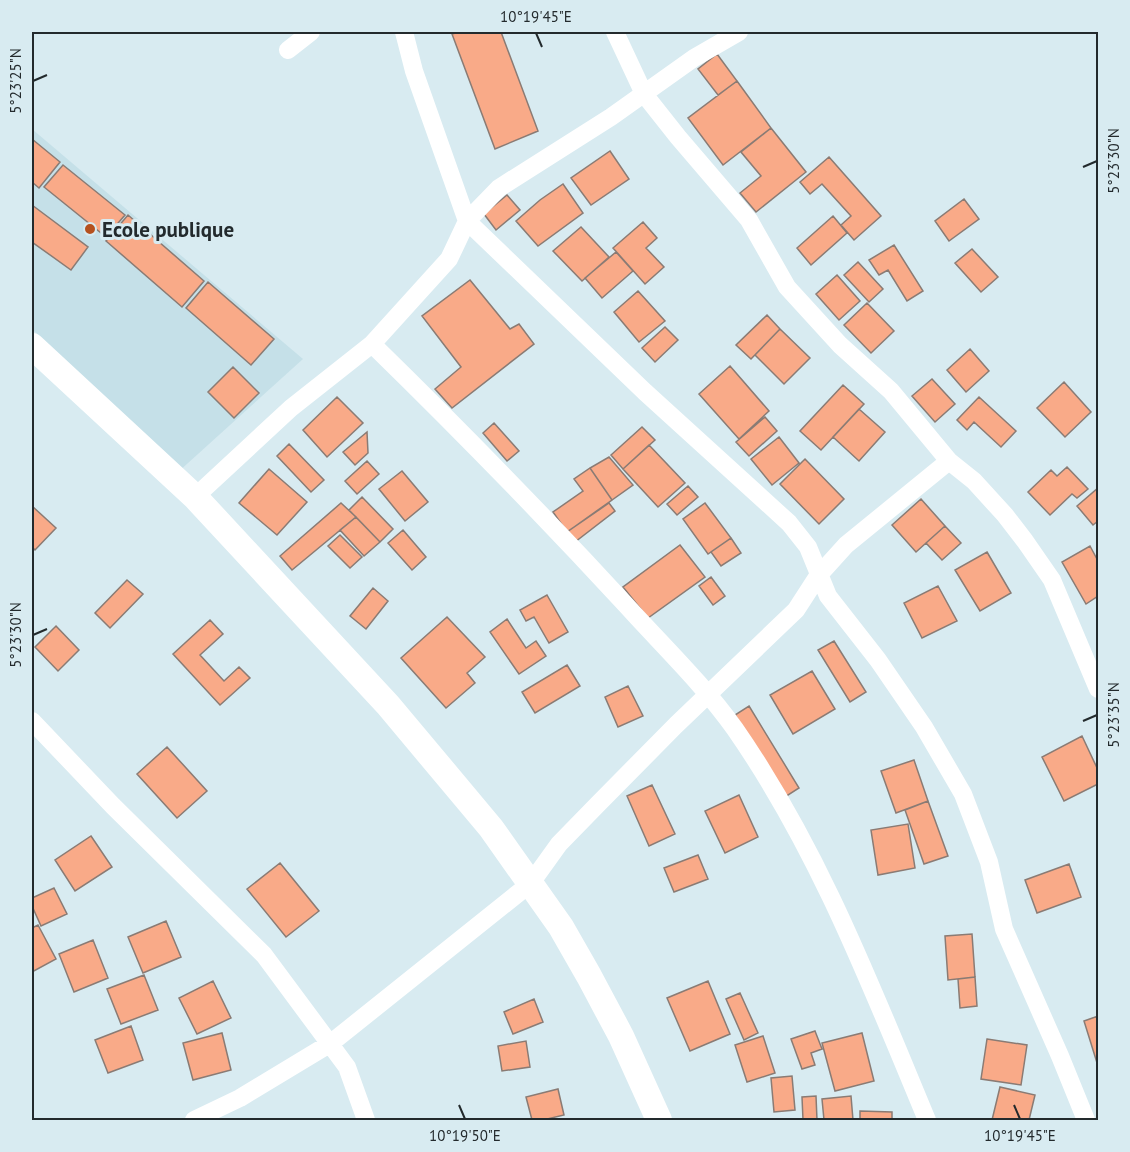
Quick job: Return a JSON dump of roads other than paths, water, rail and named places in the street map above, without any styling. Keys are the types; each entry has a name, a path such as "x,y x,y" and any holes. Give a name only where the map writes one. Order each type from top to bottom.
{"main road":[{"path":"34,354 195,497 388,705 485,820 561,927 621,1036 659,1120"}],"street":[{"path":"288,50 310,32"},
{"path":"404,32 414,71 467,221 637,384 789,523 808,546 818,576 828,596 878,660 924,727 963,794 989,862 1004,929 1086,1120"},
{"path":"615,32 644,94 748,220 787,287 840,345 891,391 949,460 974,481 1005,515 1052,580 1098,689"},
{"path":"195,497 291,408 372,344 449,259 467,221 499,188 644,94 694,58 739,32"},
{"path":"372,344 549,522 709,693 736,730 799,832 831,893 927,1120"},
{"path":"194,1120 240,1098 331,1043 531,883 560,844 709,693 796,610 818,576 846,545 949,460"},
{"path":"32,721 112,806 264,955 347,1067 366,1120"}],"place":[{"name":"Ecole publique","path":"90,229"}]}
